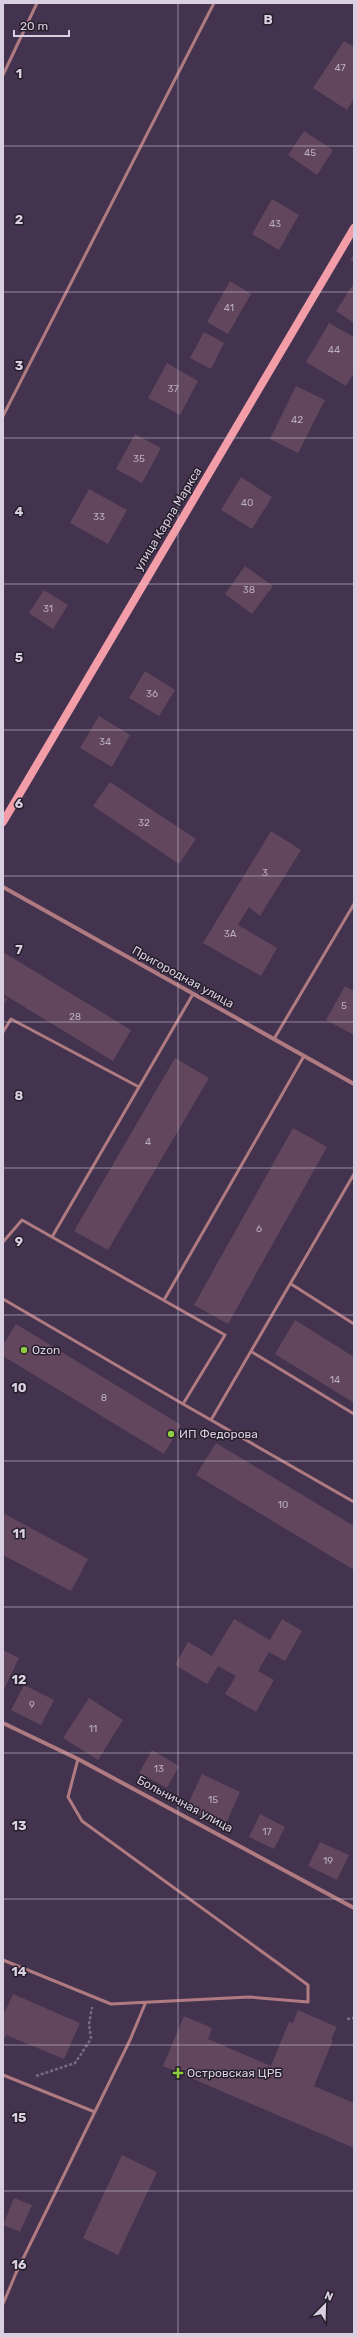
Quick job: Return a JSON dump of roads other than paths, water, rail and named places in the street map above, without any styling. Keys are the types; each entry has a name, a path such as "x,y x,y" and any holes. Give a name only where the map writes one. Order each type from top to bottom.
{"main road":[{"name":"улица Карла Маркса","path":"3,822 6,811 354,228"}],"street":[{"name":"Пригородная улица","path":"3,887 354,1084"},
{"name":"Больничная улица","path":"3,1723 78,1759 354,1908"}],"lane":[{"path":"3,75 37,3"},
{"path":"3,416 214,3"},
{"path":"274,1039 354,904"},
{"path":"52,1237 193,994"},
{"path":"3,1032 11,1019 139,1087"},
{"path":"164,1300 304,1056"},
{"path":"212,1420 354,1174"},
{"path":"3,1242 22,1220 225,1335 183,1404"},
{"path":"291,1284 354,1324"},
{"path":"3,1299 354,1502"},
{"path":"252,1352 354,1414"},
{"path":"3,1960 111,2004 145,2004 249,1997 308,2002 308,1984 82,1821 68,1797 78,1759"},
{"path":"3,2304 16,2273 95,2112 145,2004"},
{"path":"3,2075 95,2112"}],"place":[{"name":"Ozon","path":"24,1350"},
{"name":"ИП Федорова","path":"171,1434"},
{"name":"Островская ЦРБ","path":"178,2073"}]}
